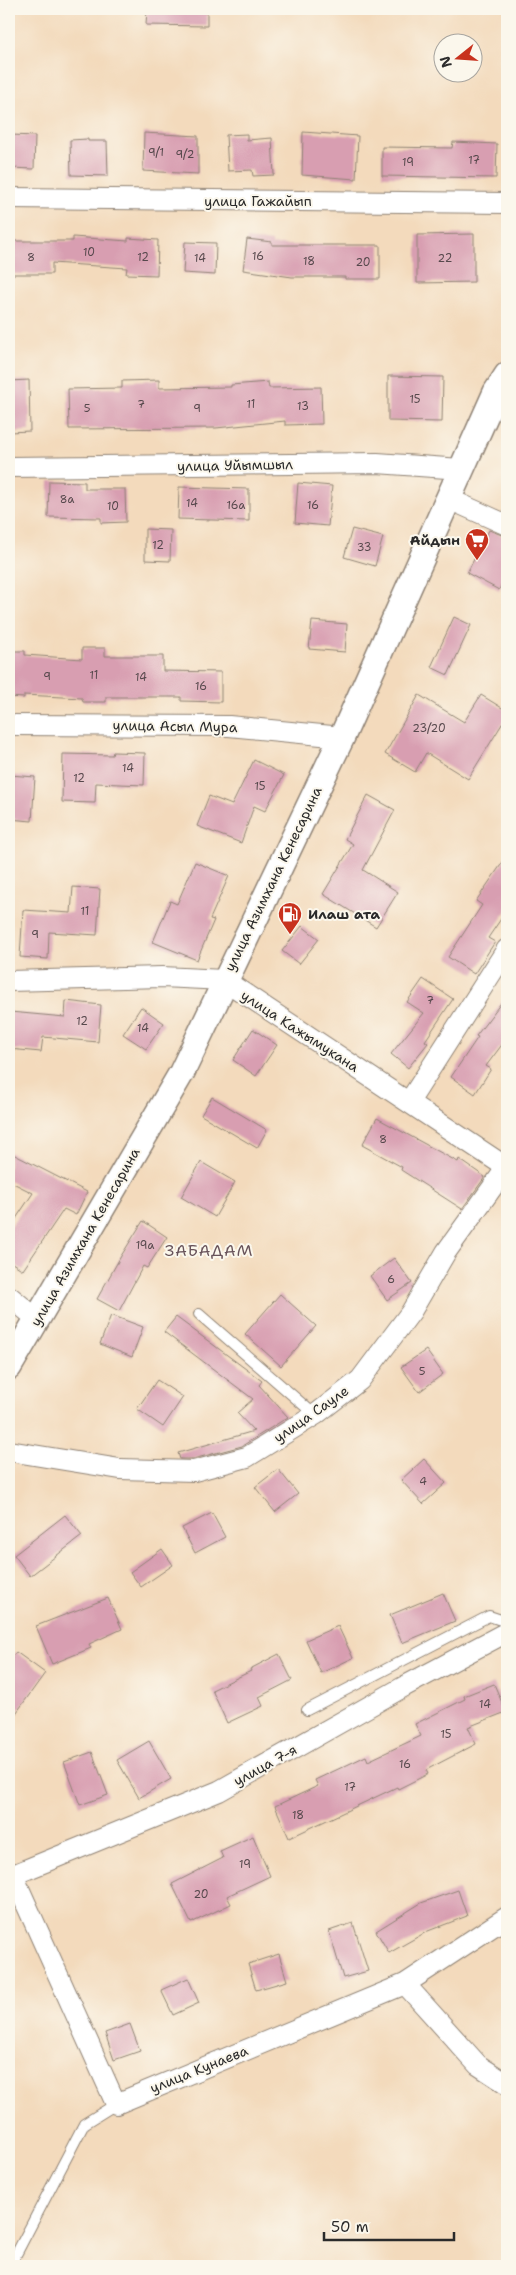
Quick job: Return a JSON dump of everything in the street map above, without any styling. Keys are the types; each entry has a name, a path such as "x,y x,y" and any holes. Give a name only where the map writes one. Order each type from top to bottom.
{"street":[{"name":"улица Гажайып","path":"9,198 507,203"},
{"name":"улица Азимхана Кенесарина","path":"9,1367 182,1072 224,980 342,737 496,392 507,375"},
{"name":"улица Уйымшыл","path":"9,467 377,463 461,469"},
{"path":"449,499 507,525"},
{"name":"улица Асыл Мура","path":"9,725 228,726 342,737"},
{"path":"409,1102 507,949"},
{"name":"улица Кажымукана","path":"9,981 162,976 224,980 507,1167"},
{"name":"улица Сауле","path":"9,1451 120,1468 194,1471 247,1457 315,1415 360,1380 410,1312 446,1252 507,1167"},
{"path":"9,1296 37,1319"},
{"name":"улица 7-я","path":"11,1875 219,1790 405,1686 507,1632"},
{"path":"11,1875 116,2104"},
{"name":"улица Кунаева","path":"116,2104 405,1984 507,1917"},
{"path":"405,1984 478,2065 507,2084"}],"lane":[{"path":"199,1314 315,1415"},
{"path":"307,1710 489,1616 507,1622"},
{"path":"10,2266 84,2124 116,2104"}],"building":[{"path":"147,9 207,9 207,26 146,25"},
{"path":"303,132 358,136 356,179 302,175"},
{"path":"144,133 198,136 198,174 143,171"},
{"path":"247,134 247,140 272,138 274,175 253,176 252,170 228,171 226,135"},
{"path":"11,135 35,136 34,169 10,168"},
{"path":"88,139 88,141 107,141 108,176 71,175 70,140"},
{"path":"453,142 497,144 496,178 382,176 382,147 452,148"},
{"path":"474,234 474,282 417,283 417,235"},
{"path":"73,237 128,241 128,238 158,240 157,275 126,274 127,268 52,263 52,274 10,274 9,241 73,241"},
{"path":"247,239 272,242 272,245 380,245 380,279 292,277 243,270"},
{"path":"185,242 216,243 215,275 183,273"},
{"path":"388,376 443,377 442,422 388,421"},
{"path":"29,380 30,431 9,432 9,381"},
{"path":"159,380 159,388 231,387 231,385 268,382 269,388 321,387 322,424 285,425 285,421 216,428 69,429 68,389 122,388 122,381"},
{"path":"49,481 85,482 85,489 125,489 126,522 101,523 101,518 48,517"},
{"path":"298,483 332,486 328,526 295,523"},
{"path":"179,487 249,489 249,521 178,519"},
{"path":"145,529 171,530 170,561 145,560"},
{"path":"352,529 383,537 375,566 344,557"},
{"path":"489,530 507,537 507,573 499,590 467,573"},
{"path":"454,617 471,625 448,675 431,667"},
{"path":"312,621 347,624 345,652 309,649"},
{"path":"82,648 105,648 105,656 163,656 163,671 221,672 221,702 181,701 181,697 106,697 106,702 83,702 82,698 24,695 24,698 9,697 9,651 25,651 25,655 82,659"},
{"path":"419,695 464,722 481,695 507,711 507,716 468,779 426,753 415,772 385,754"},
{"path":"113,752 145,753 144,785 96,783 95,803 62,802 63,754 112,755"},
{"path":"254,760 284,775 265,811 254,806 241,843 197,826 209,796 232,805"},
{"path":"10,775 35,777 32,821 9,819"},
{"path":"368,795 395,810 363,870 398,892 376,927 323,894 353,844 345,839"},
{"path":"507,856 507,910 488,938 495,942 474,974 448,957 482,905 476,901"},
{"path":"195,862 229,876 210,919 214,920 197,960 153,942 170,901 177,904"},
{"path":"73,887 100,889 97,935 49,932 48,959 20,957 23,910 71,913"},
{"path":"302,926 319,939 299,964 282,951"},
{"path":"423,979 453,999 425,1041 428,1043 408,1068 391,1054 424,1013 407,1002"},
{"path":"507,995 507,1038 486,1066 491,1069 475,1094 451,1077 478,1037 476,1036"},
{"path":"66,1001 101,1005 98,1042 43,1037 41,1052 9,1049 10,1012 65,1017"},
{"path":"141,1007 164,1023 146,1049 123,1034"},
{"path":"253,1029 277,1045 256,1076 233,1060"},
{"path":"212,1097 267,1130 257,1148 201,1115"},
{"path":"377,1118 458,1162 459,1159 485,1177 462,1209 401,1170 402,1167 362,1145"},
{"path":"9,1152 87,1192 76,1215 64,1209 23,1270 9,1261 9,1229 33,1193 9,1181"},
{"path":"201,1162 235,1182 215,1217 181,1197"},
{"path":"143,1221 167,1237 147,1268 143,1266 119,1311 97,1299"},
{"path":"394,1258 412,1283 387,1300 370,1276"},
{"path":"280,1294 316,1326 281,1366 245,1334"},
{"path":"111,1315 143,1327 132,1357 100,1344"},
{"path":"176,1317 262,1381 259,1385 288,1417 242,1446 193,1459 180,1459 178,1453 254,1431 237,1413 253,1399 164,1332"},
{"path":"426,1350 443,1374 419,1392 401,1367"},
{"path":"157,1380 183,1397 163,1427 137,1409"},
{"path":"424,1459 446,1483 423,1504 401,1480"},
{"path":"278,1469 298,1494 275,1512 255,1487"},
{"path":"212,1513 225,1537 195,1553 182,1528"},
{"path":"65,1515 82,1536 30,1576 14,1555"},
{"path":"162,1549 173,1565 141,1587 130,1572"},
{"path":"443,1593 455,1621 402,1643 390,1615"},
{"path":"108,1598 122,1629 89,1644 91,1648 52,1664 36,1626"},
{"path":"338,1626 353,1658 321,1673 306,1640"},
{"path":"16,1652 45,1673 9,1723 9,1661"},
{"path":"279,1654 292,1680 259,1697 263,1706 227,1723 212,1690 251,1671 250,1669"},
{"path":"494,1684 506,1712 468,1727 476,1744 426,1770 428,1774 289,1838 275,1806 318,1786 315,1780 366,1756 368,1761 421,1736 415,1724 465,1699 464,1696"},
{"path":"149,1741 171,1779 139,1798 117,1760"},
{"path":"92,1752 108,1795 80,1805 64,1762"},
{"path":"253,1836 270,1876 227,1896 231,1904 191,1923 172,1884 223,1858 220,1851"},
{"path":"458,1890 467,1916 428,1931 389,1953 376,1931 421,1903"},
{"path":"353,1923 368,1971 343,1978 329,1931"},
{"path":"279,1954 287,1981 256,1990 248,1964"},
{"path":"188,1978 199,2003 173,2015 161,1990"},
{"path":"130,2024 140,2051 114,2060 105,2033"}],"place":[{"name":"Айдын","path":"477,561"},
{"name":"Илаш ата","path":"290,935"}],"district":[{"name":"ЗАБАДАМ","path":"209,1250"}]}
